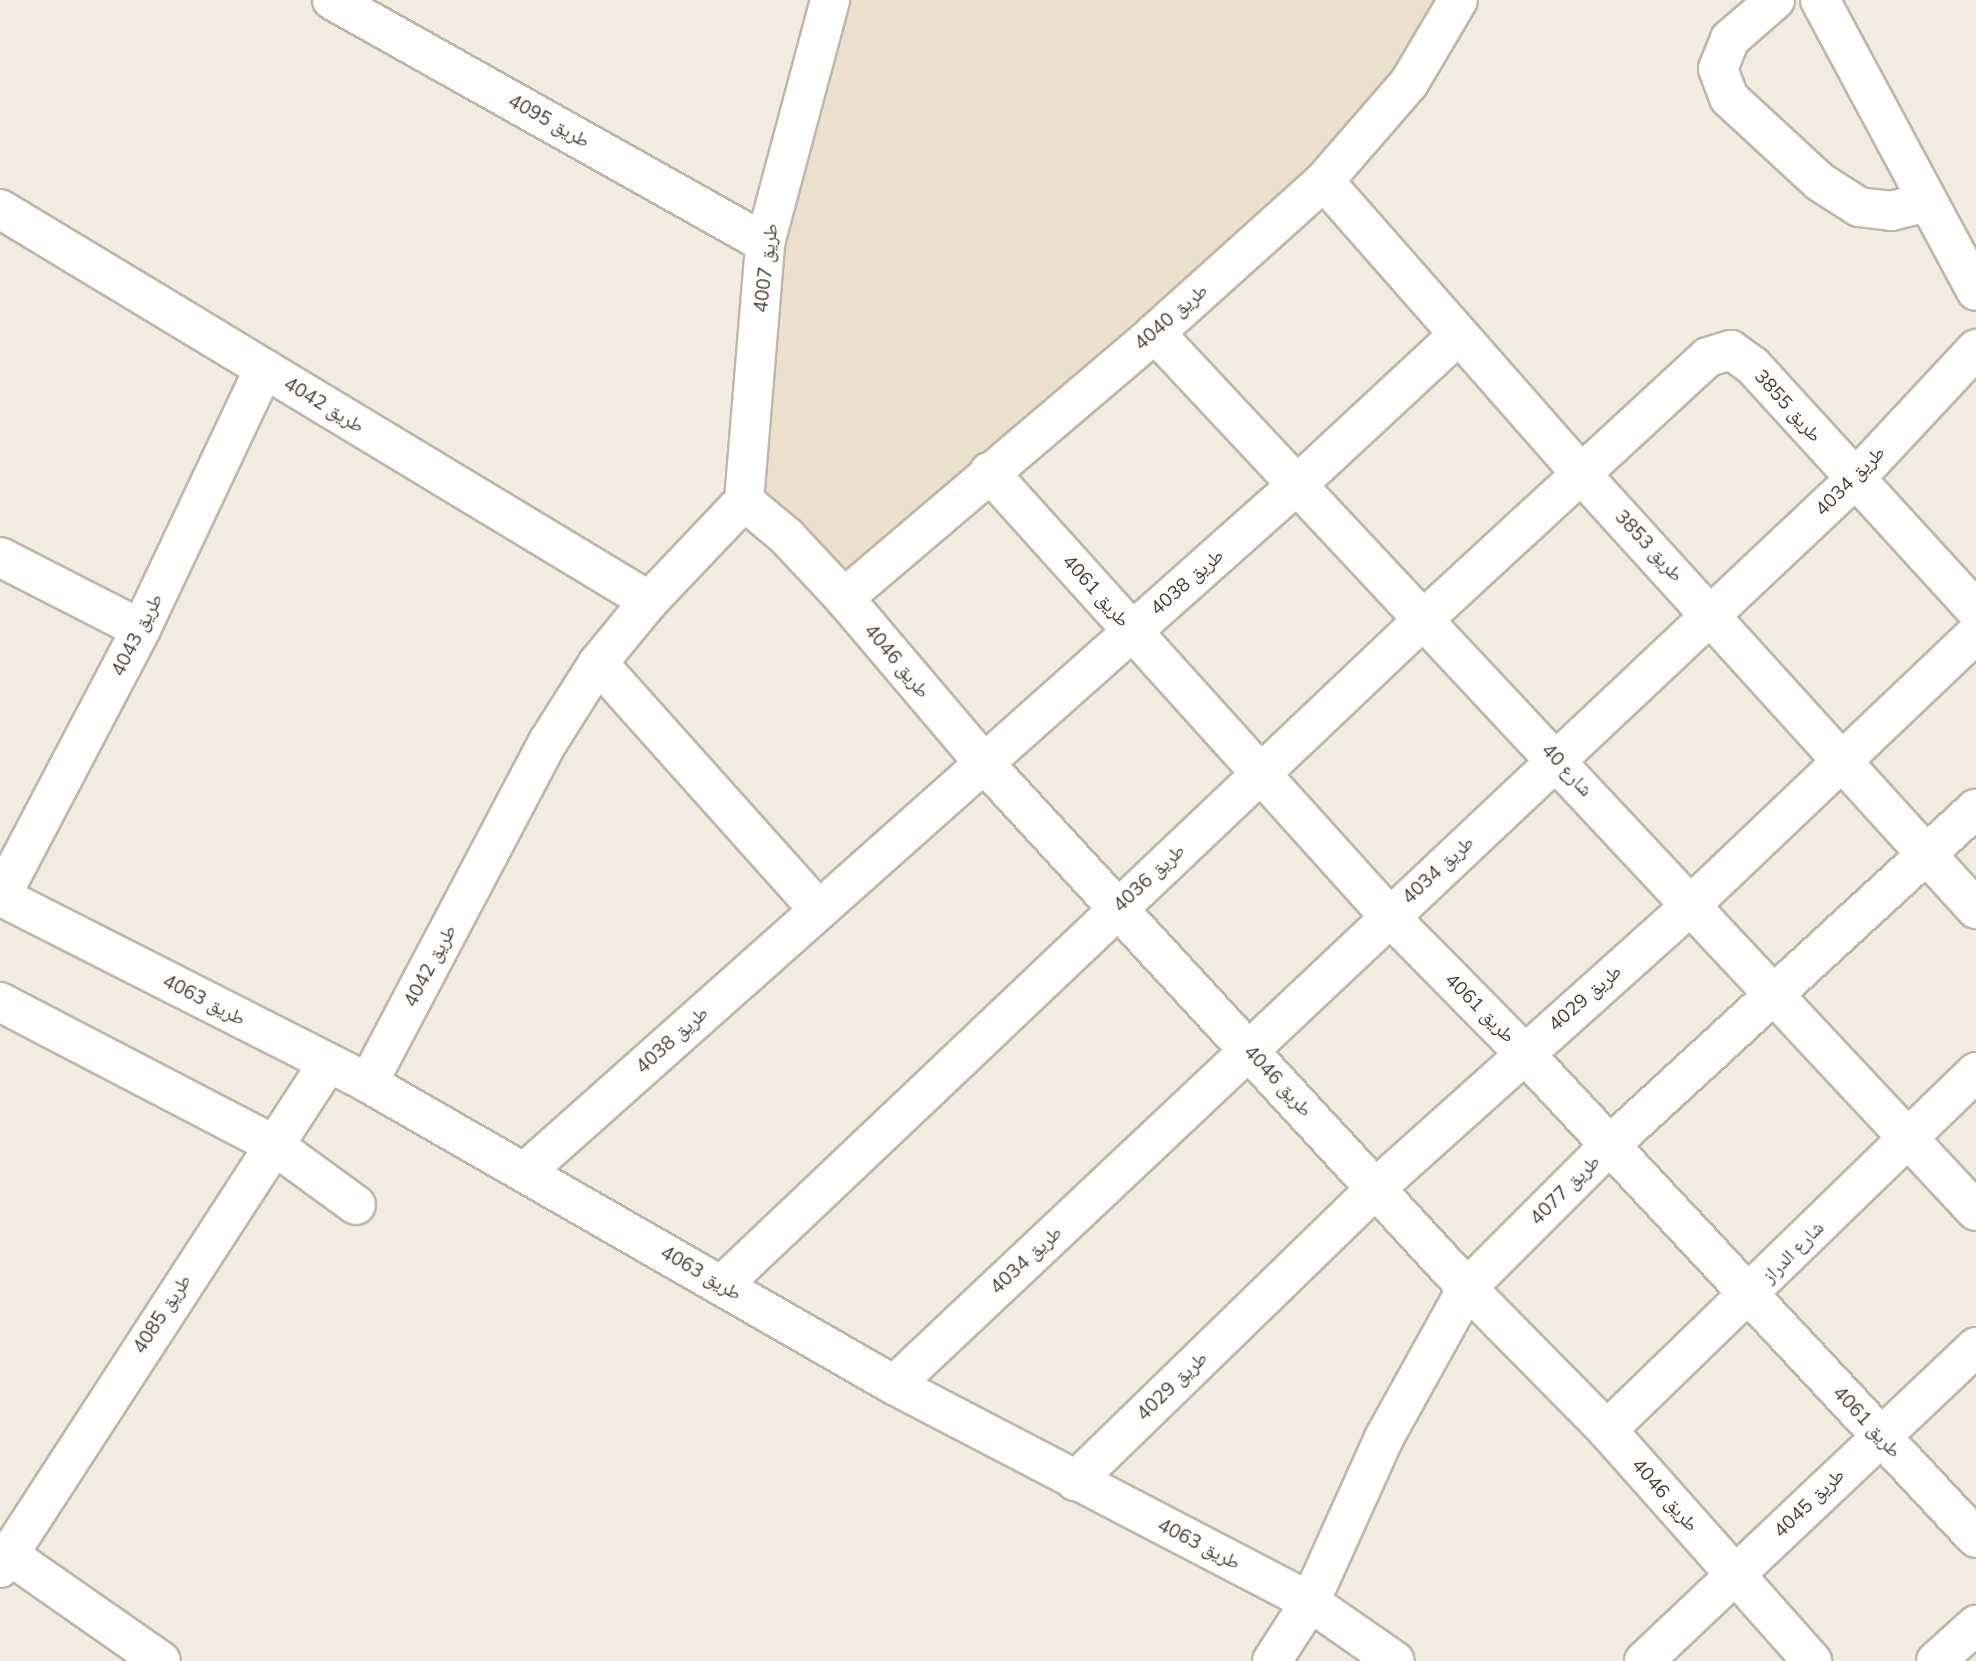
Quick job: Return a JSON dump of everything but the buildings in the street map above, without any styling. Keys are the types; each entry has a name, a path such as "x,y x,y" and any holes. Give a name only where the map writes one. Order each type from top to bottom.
{"street":[{"name":"طريق 4007","path":"744,501 765,243 830,0"},
{"name":"طريق 4040","path":"844,598 1155,332 1324,181 1409,83 1458,0"},
{"path":"1775,0 1730,39 1718,69 1729,98 1820,182 1859,207 1891,211 1928,202"},
{"path":"1820,0 1976,291"},
{"name":"طريق 4095","path":"348,4 765,243"},
{"name":"طريق 3853","path":"1324,181 1583,476 1710,611 1976,909"},
{"name":"طريق 4042","path":"0,209 649,600"},
{"name":"شارع 40","path":"1155,332 1299,483 1976,1211"},
{"name":"طريق 4038","path":"526,1171 982,761 1299,483 1458,335"},
{"name":"طريق 4034","path":"894,1385 1710,611 1854,480 1976,349"},
{"name":"طريق 3855","path":"1583,476 1708,357 1731,350 1753,366 1976,611"},
{"name":"طريق 4043","path":"0,896 141,629 264,369"},
{"name":"طريق 4061","path":"989,472 1389,916 1523,1052 1976,1538"},
{"name":"طريق 4036","path":"721,1286 1425,618 1583,476"},
{"name":"طريق 4042","path":"368,1083 548,742 597,663 649,600 744,501"},
{"name":"طريق 4046","path":"744,501 786,536 844,598 982,761 1467,1288 1608,1430 1812,1661"},
{"path":"0,557 141,629"},
{"name":"طريق 4029","path":"1075,1481 1376,1188 1523,1052 1692,904 1976,634"},
{"path":"597,663 818,909"},
{"name":"طريق 4077","path":"1272,1661 1310,1602 1384,1438 1467,1288 1609,1146 1777,995 1976,809"},
{"name":"طريق 4063","path":"0,896 368,1083 526,1171 894,1385 1310,1602 1395,1661"},
{"path":"0,1002 271,1143 356,1205"},
{"name":"طريق 4085","path":"4,1562 271,1143 328,1063"},
{"name":"شارع الدراز","path":"1608,1430 1976,1072"},
{"name":"طريق 4045","path":"1644,1661 1976,1347"},
{"path":"4,1562 149,1657 161,1661"},
{"path":"1937,1661 1976,1625"}],"shaded area":[{"path":"830,0 1458,0 1409,83 844,598 744,501 765,243"}]}
